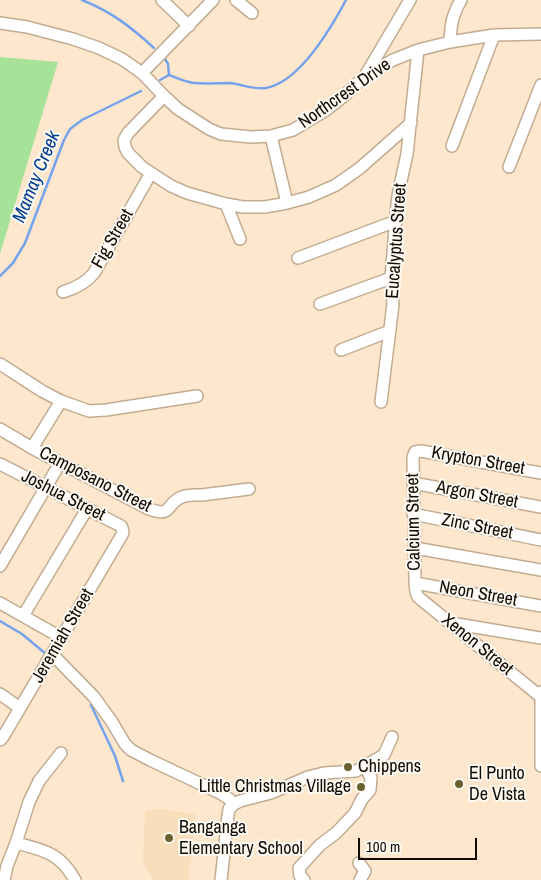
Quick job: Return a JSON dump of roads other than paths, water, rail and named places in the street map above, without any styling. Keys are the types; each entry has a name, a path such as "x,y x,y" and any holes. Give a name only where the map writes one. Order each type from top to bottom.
{"street":[{"path":"162,0 189,26"},
{"path":"142,73 212,0"},
{"path":"236,0 252,13"},
{"path":"365,76 410,0"},
{"path":"450,42 452,18 461,0"},
{"name":"Northcrest Drive","path":"0,24 27,27 99,48 122,59 142,73 178,108 208,129 221,134 251,137 271,136 293,130 326,110 365,76 393,60 418,50 450,42 494,35 541,34"},
{"path":"452,146 494,35"},
{"name":"Eucalyptus Street","path":"381,402 393,304 391,278 398,190 407,154 418,50"},
{"path":"509,167 541,85"},
{"path":"164,96 128,133 124,140 128,153 142,167 171,186 187,193 243,207 265,207 287,203 309,197 336,185 360,168 411,123"},
{"path":"271,136 287,203"},
{"name":"Fig Street","path":"64,292 81,285 94,273 151,173"},
{"path":"226,204 240,239"},
{"path":"298,258 396,221"},
{"path":"320,304 391,278"},
{"path":"341,350 390,331"},
{"path":"0,364 61,401 95,412 197,396"},
{"path":"32,448 61,401"},
{"name":"Camposano Street","path":"0,429 32,448 157,512 167,511 173,502 183,496 249,489"},
{"name":"Krypton Street","path":"415,452 421,451 541,473"},
{"name":"Calcium Street","path":"415,452 413,457 415,587"},
{"path":"0,566 60,462"},
{"path":"0,478 3,466"},
{"name":"Joshua Street","path":"3,466 121,526 123,530"},
{"name":"Argon Street","path":"413,483 541,507"},
{"path":"23,616 86,509"},
{"name":"Zinc Street","path":"414,514 541,540"},
{"name":"Jeremiah Street","path":"0,740 4,737 62,638 122,535 123,530"},
{"path":"415,548 541,570"},
{"name":"Neon Street","path":"415,587 541,606"},
{"name":"Xenon Street","path":"415,587 418,597 423,602 541,696"},
{"path":"0,604 62,638"},
{"path":"450,623 541,638"},
{"path":"52,655 94,697 131,750 225,796 234,804"},
{"path":"0,694 20,708"},
{"path":"541,696 541,766"},
{"path":"222,880 229,809 234,804 271,793 308,777 356,771 384,755 392,737"},
{"path":"4,880 29,802 39,781 62,753"},
{"path":"304,880 300,876 299,868 320,845 336,833 355,813 362,799 370,790 371,778 365,766"},
{"path":"16,843 41,849 54,855 66,865 75,880"},
{"path":"359,863 365,871 360,880"}],"waterway":[{"path":"82,0 121,21 154,48"},
{"path":"169,75 194,83 229,83 257,88 266,88 279,84 291,76 313,52 332,25 346,0"},
{"path":"165,59 168,64 169,75"},
{"name":"Mamay Creek","path":"160,80 169,75"},
{"name":"Mamay Creek","path":"0,276 13,263 25,243 64,140 70,129 82,120 141,91"},
{"path":"0,621 22,634 46,654"},
{"path":"91,705 115,756 123,781"}],"place":[{"name":"Chippens","path":"348,767"},
{"name":"El Punto De Vista","path":"459,784"},
{"name":"Little Christmas Village","path":"361,787"},
{"name":"Banganga Elementary School","path":"169,838"}]}
